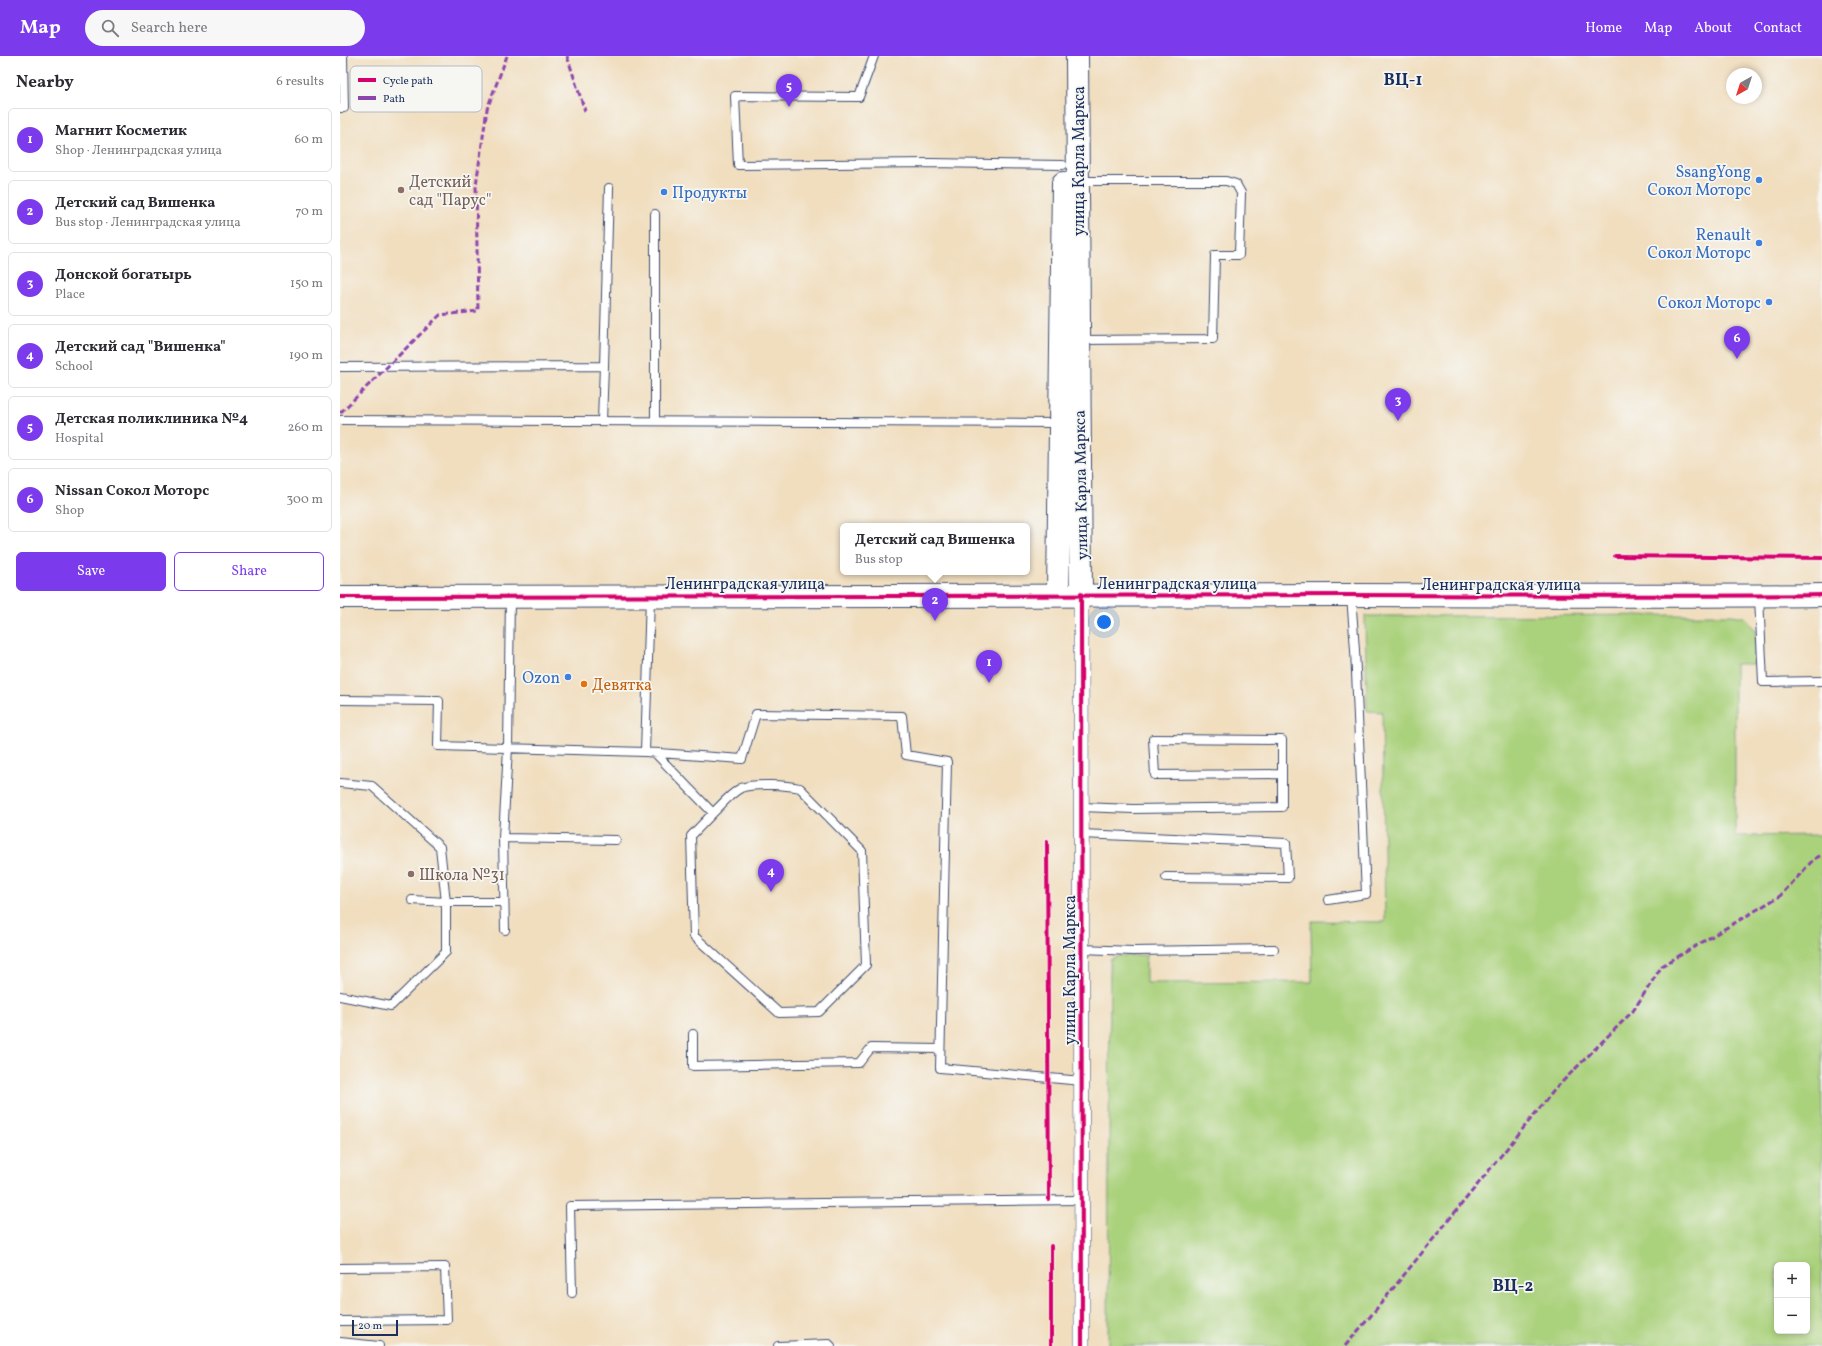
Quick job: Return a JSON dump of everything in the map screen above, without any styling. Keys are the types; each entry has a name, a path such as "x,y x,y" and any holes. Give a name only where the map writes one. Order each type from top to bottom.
{"street":[{"name":"улица Карла Маркса","path":"1058,595 1063,56"},
{"name":"улица Карла Маркса","path":"1078,56 1081,594 1082,1346"},
{"path":"340,593 510,595 1058,595 1822,592"},
{"name":"Ленинградская улица","path":"1081,594 1614,597 1822,595"},
{"name":"Ленинградская улица","path":"340,597 510,595 1058,595"}],"lane":[{"path":"340,108 344,108 343,56"},
{"path":"874,56 859,97 735,96 738,165 931,162 1063,165"},
{"path":"1078,181 1226,181 1236,184 1241,192 1239,255 1215,255 1213,339 1079,340"},
{"path":"602,421 609,188"},
{"path":"655,214 655,421"},
{"path":"340,367 604,366"},
{"path":"340,420 1060,423"},
{"path":"505,930 503,838 508,748 510,595"},
{"path":"646,752 650,595"},
{"path":"1328,900 1366,894 1351,595"},
{"path":"1759,596 1763,682 1822,681"},
{"path":"340,700 439,701 438,746 646,752 742,760 756,714 902,716 906,755 947,762 940,1068 1082,1080"},
{"path":"1081,807 1282,807 1282,774 1282,740 1153,739 1155,775 1282,774"},
{"path":"655,753 713,813"},
{"path":"340,783 372,786 440,847 446,902 446,952 392,1006 340,996"},
{"path":"749,786 792,786 800,788 862,851 866,966 819,1012 780,1012 694,936 691,836 713,813 740,789 749,786"},
{"path":"1081,834 1286,843 1288,878 1166,877"},
{"path":"503,838 616,840"},
{"path":"412,900 446,902 504,902"},
{"path":"1082,949 1133,951 1274,949"},
{"path":"694,1034 693,1066 859,1063 871,1048 940,1049"},
{"path":"572,1293 570,1206 1082,1200"},
{"path":"340,1268 444,1267 446,1320 340,1321"},
{"path":"340,1342 379,1346"},
{"path":"778,1346 829,1344 831,1346"}],"green space":[{"path":"1732,615 1745,617 1756,631 1754,664 1735,664 1735,836 1822,835 1822,1346 1108,1346 1110,959 1118,956 1146,955 1146,983 1312,982 1312,921 1385,922 1382,712 1367,711 1365,616"}],"marked path":[{"path":"340,413 440,315 478,311 476,185 487,109 507,56"},
{"path":"567,56 585,111"},
{"path":"1345,1346 1556,1088 1633,1011 1662,966 1780,896 1814,859 1822,855"}],"cycle path":[{"path":"1615,556 1822,558"},
{"path":"1081,594 1082,1346"},
{"path":"340,597 842,595 1822,595"},
{"path":"1047,841 1049,1200"},
{"path":"1051,1246 1051,1346"}],"place":[{"name":"Детская поликлиника №4","path":"789,107"},
{"name":"SsangYong Сокол Моторс","path":"1759,180"},
{"name":"Детский сад \"Парус\"","path":"401,190"},
{"name":"Продукты","path":"664,192"},
{"name":"Renault Сокол Моторс","path":"1759,243"},
{"name":"Сокол Моторс","path":"1769,302"},
{"name":"Nissan Сокол Моторс","path":"1737,359"},
{"name":"Донской богатырь","path":"1398,421"},
{"name":"Детский сад Вишенка","path":"935,621"},
{"name":"Ozon","path":"568,677"},
{"name":"Магнит Косметик","path":"989,683"},
{"name":"Девятка","path":"584,684"},
{"name":"Школа №31","path":"411,874"},
{"name":"Детский сад \"Вишенка\"","path":"771,892"}],"district":[{"name":"ВЦ-1","path":"1403,79"},
{"name":"ВЦ-2","path":"1513,1285"}]}
